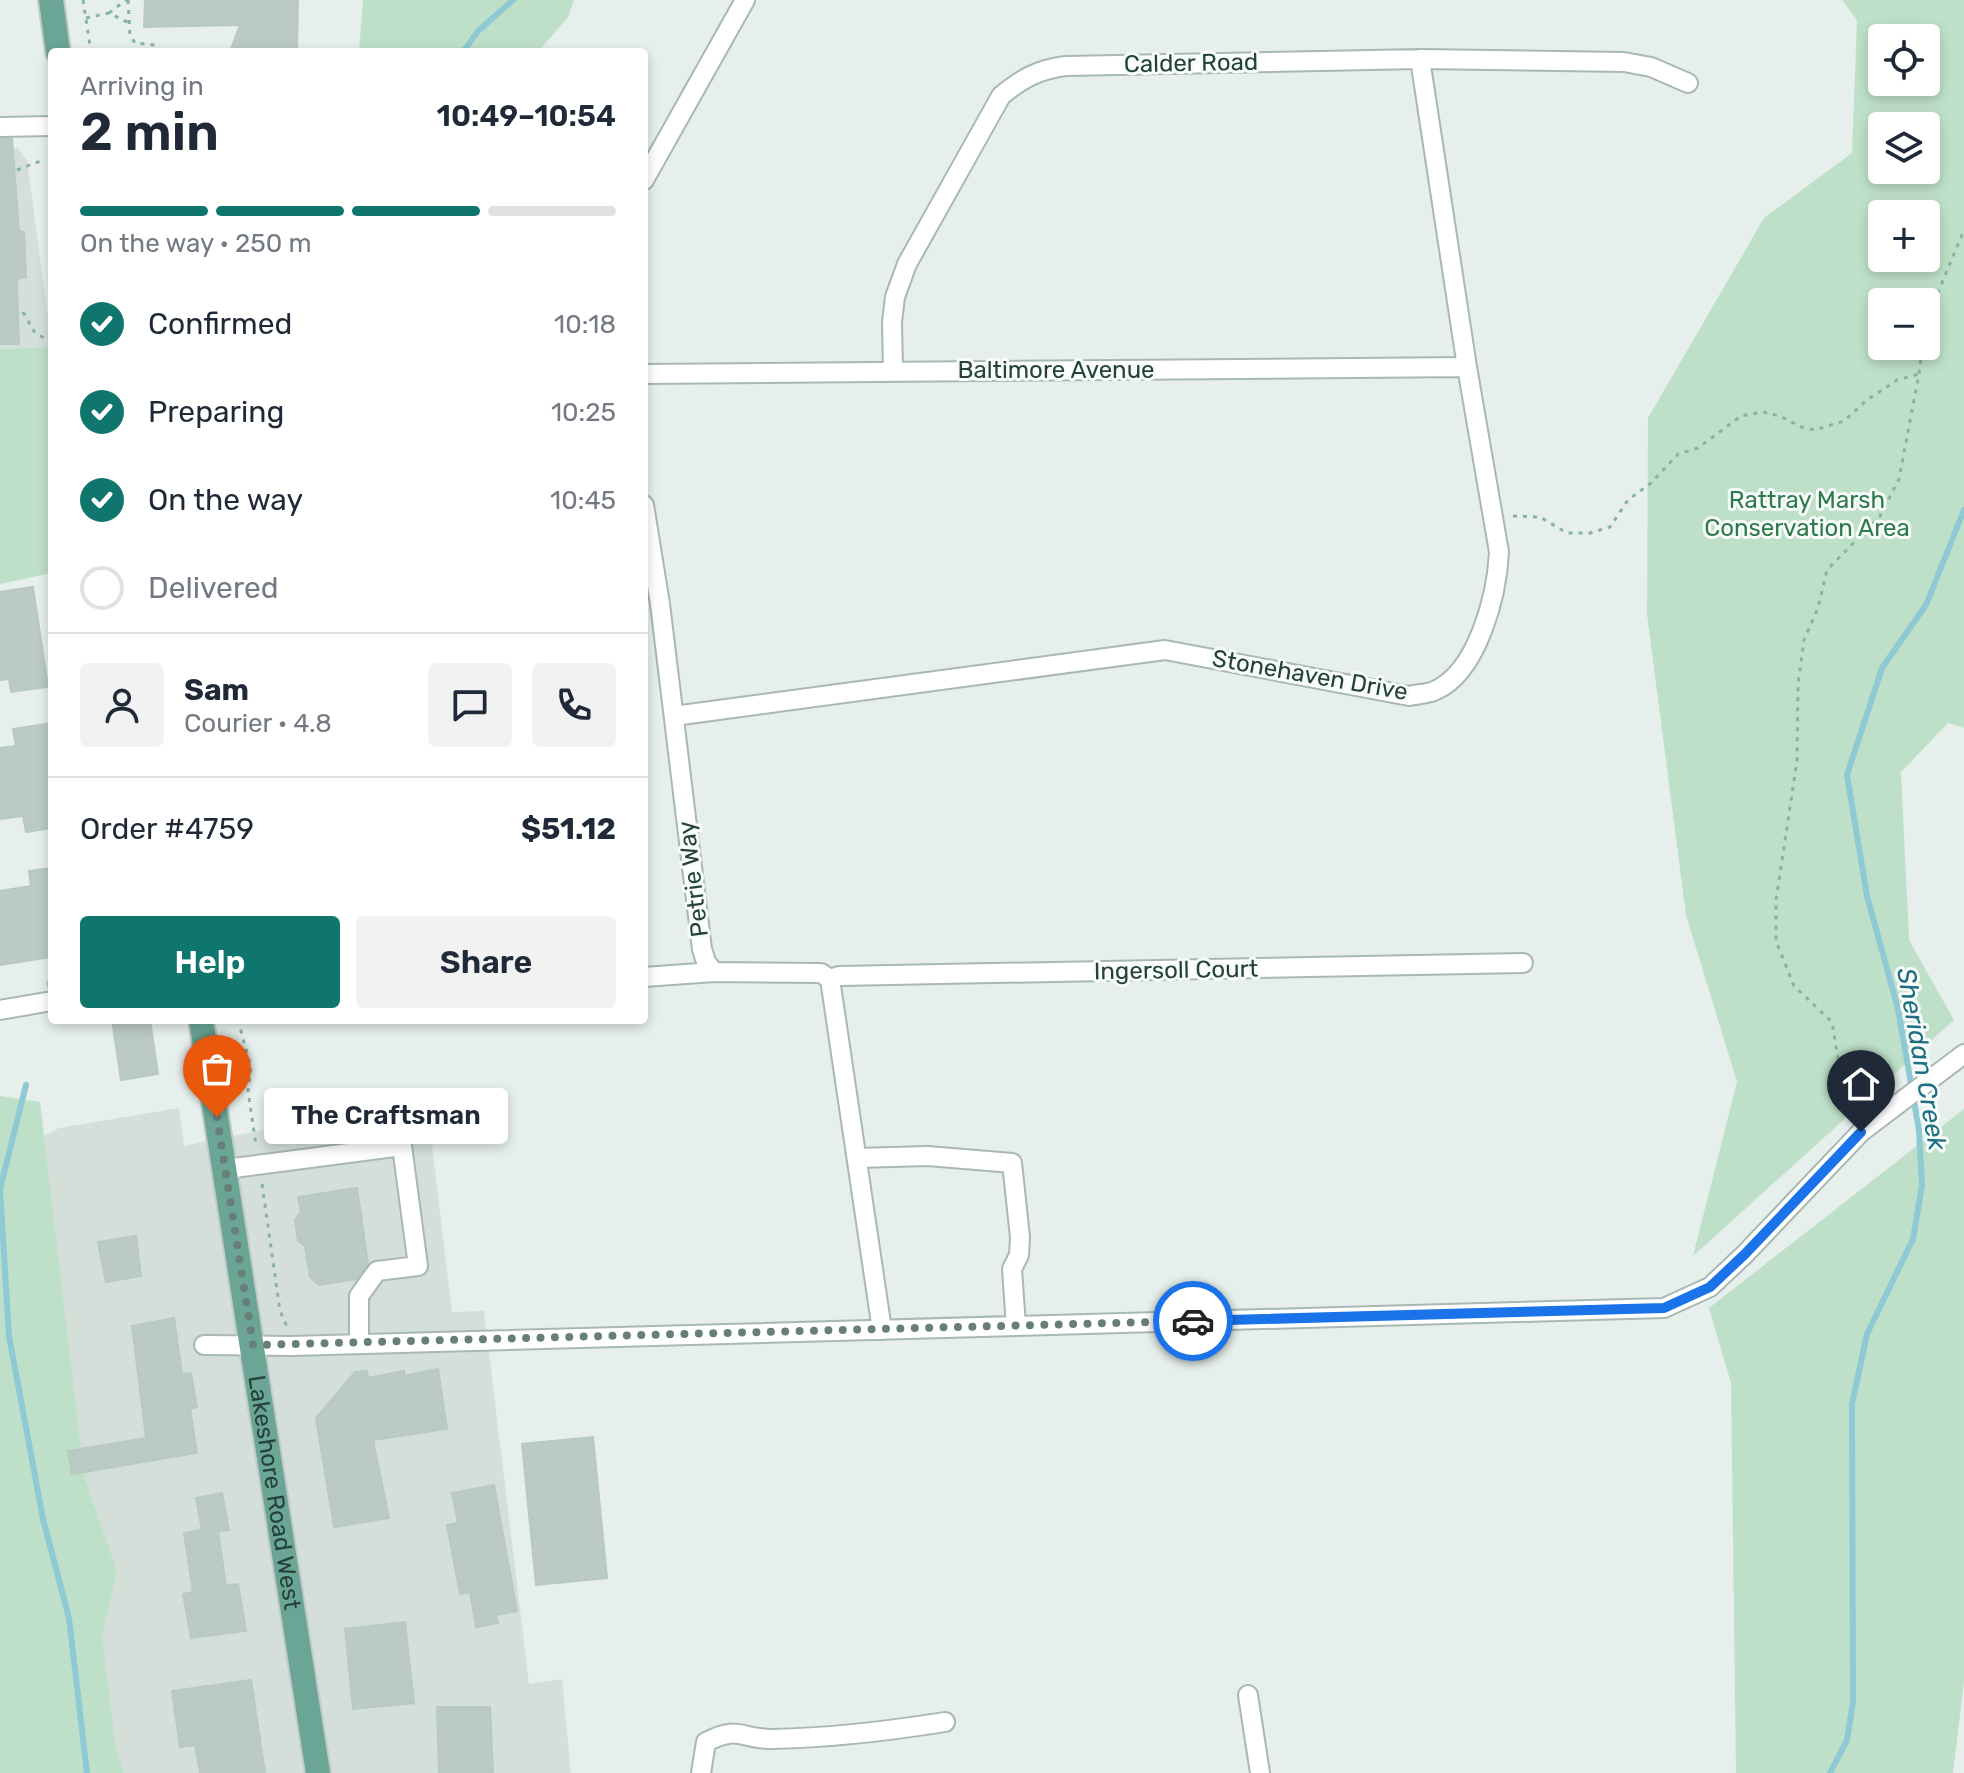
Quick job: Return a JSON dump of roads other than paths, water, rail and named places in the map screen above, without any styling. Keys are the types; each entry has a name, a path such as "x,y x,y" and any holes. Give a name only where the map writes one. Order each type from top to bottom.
{"main road":[{"path":"51,0 57,48"},
{"name":"Lakeshore Road West","path":"202,1024 318,1773"}],"street":[{"path":"648,173 745,0"},
{"name":"Calder Road","path":"893,371 895,297 907,264 1001,96 1021,79 1048,68 1420,59 1624,62 1651,67 1688,83"},
{"name":"Stonehaven Drive","path":"674,716 1165,650 1409,696 1434,691 1454,678 1466,662 1492,605 1498,579 1499,552 1420,59"},
{"path":"0,127 48,126"},
{"name":"Baltimore Avenue","path":"648,374 1467,367"},
{"name":"Petrie Way","path":"648,554 652,604 674,716 706,962 714,972 821,973 830,979"},
{"name":"Ingersoll Court","path":"830,979 855,975 1523,963"},
{"path":"648,977 714,972"},
{"path":"830,979 882,1330"},
{"path":"0,1010 48,998"},
{"path":"204,1345 359,1344 1664,1308 1710,1287 1861,1132 1964,1054"},
{"path":"226,1169 402,1146 418,1266 377,1271 359,1296 359,1344"},
{"path":"857,1158 928,1156 1012,1163 1020,1237 1019,1255 1012,1269 1016,1326"},
{"path":"1248,1695 1260,1773"},
{"path":"701,1773 706,1742 726,1732 768,1739 886,1732 945,1722"}],"waterway":[{"path":"466,48 478,31 513,0"},
{"name":"Sheridan Creek","path":"1830,1773 1847,1740 1853,1702 1852,1404 1867,1334 1913,1239 1922,1185 1919,1130 1898,1009 1867,896 1847,775 1882,668 1926,605 1964,510"},
{"path":"26,1085 0,1189 9,1336 43,1519 69,1618 87,1773"}],"place":[{"name":"The Craftsman","path":"217,1117"}],"park label":[{"name":"Rattray Marsh Conservation Area","path":"1807,514"}]}
